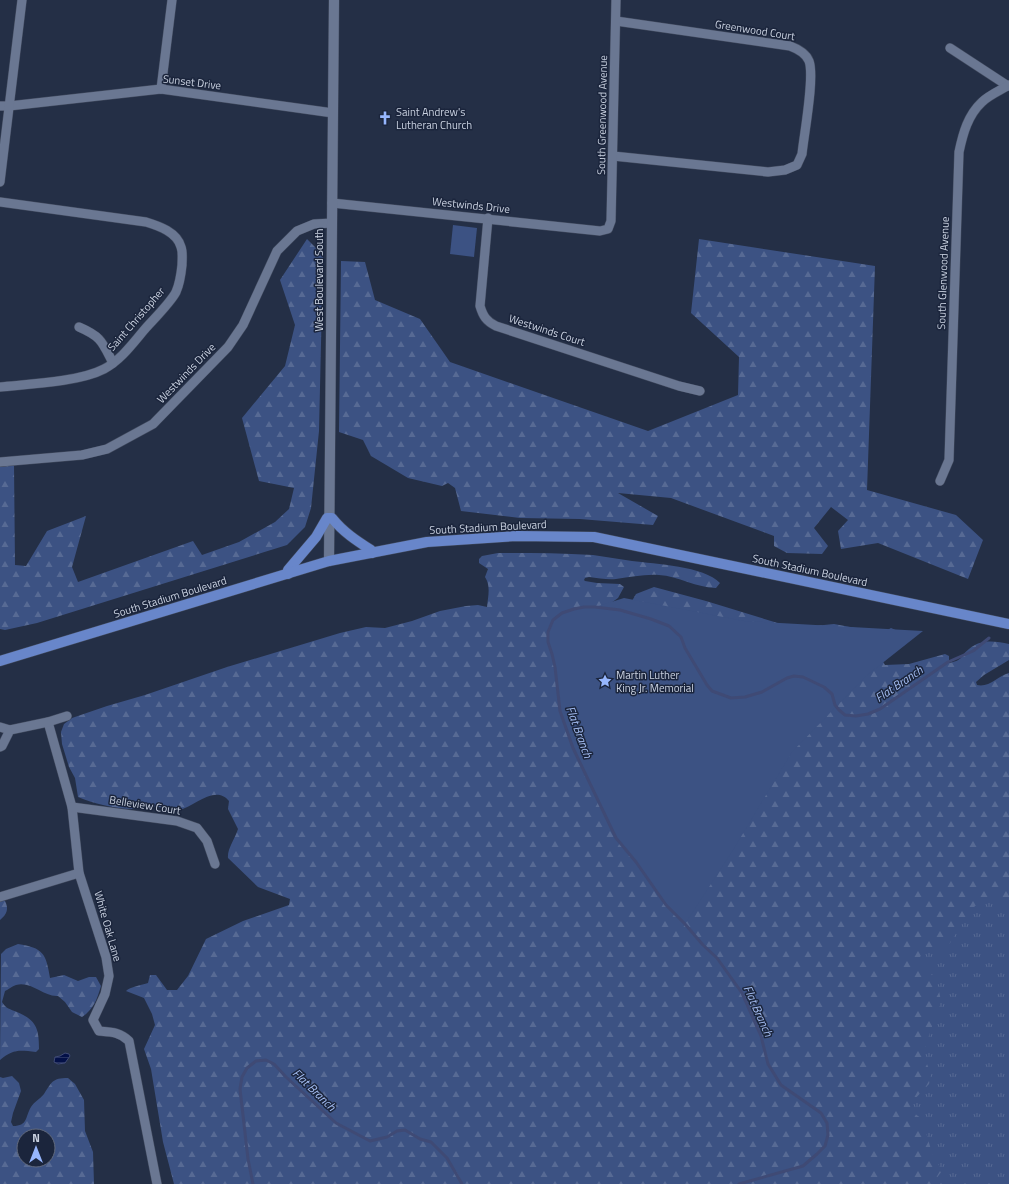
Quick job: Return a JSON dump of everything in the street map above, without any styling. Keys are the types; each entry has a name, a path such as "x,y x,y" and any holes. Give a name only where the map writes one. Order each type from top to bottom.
{"main road":[{"name":"West Boulevard South","path":"330,561 334,0"},
{"path":"288,574 288,570 316,537 327,518 332,518 353,538 371,550 372,553"},
{"name":"South Stadium Boulevard","path":"0,661 330,561 427,542 517,536 594,537 1009,624"}],"street":[{"path":"0,182 4,106 22,0"},
{"path":"161,89 172,0"},
{"name":"South Greenwood Avenue","path":"608,229 611,221 616,0"},
{"name":"Greenwood Court","path":"613,156 768,172 785,170 797,165 802,154 811,76 809,60 801,50 790,46 616,21"},
{"path":"950,48 1008,85"},
{"name":"South Glenwood Avenue","path":"940,481 949,460 959,152 963,132 971,115 983,101 1008,85"},
{"name":"Sunset Drive","path":"4,106 161,89 333,113"},
{"name":"Saint Christopher","path":"0,202 146,222 168,231 176,238 182,247 181,277 176,293 124,354 114,363 92,375 0,387"},
{"name":"Westwinds Drive","path":"332,203 488,218 600,231 608,229"},
{"name":"Westwinds Court","path":"488,218 480,306 482,314 487,321 496,326 680,386 700,391"},
{"name":"Westwinds Drive","path":"0,462 82,456 107,450 153,424 228,346 243,325 277,251 297,231 314,224 332,223"},
{"path":"79,327 93,333 100,340 114,363"},
{"path":"0,727 10,730 48,722 67,716"},
{"name":"White Oak Lane","path":"48,722 72,807 79,873 106,957 109,976 105,994 93,1020 99,1031 117,1033 129,1041 157,1184"},
{"path":"0,747 2,746 10,730"},
{"name":"Belleview Court","path":"72,807 177,821 197,828 207,841 215,864"},
{"path":"0,898 79,873"}],"green space":[{"path":"453,225 477,228 474,257 450,254"},
{"path":"307,239 323,255 319,431 311,508 305,527 287,545 37,623 5,630 0,629 0,467 14,465 15,565 26,566 47,531 86,516 72,567 78,582 193,541 202,555 239,542 275,522 289,509 294,488 259,481 242,418 285,366 295,325 280,280"},
{"path":"699,239 875,266 867,490 956,515 983,540 968,579 878,543 841,549 838,531 848,520 831,507 814,528 828,546 822,554 787,553 774,546 774,536 671,498 618,493 658,516 653,525 580,519 520,518 461,511 455,488 448,483 442,486 408,478 371,456 363,440 339,432 341,261 365,262 375,300 420,319 450,362 648,431 738,395 739,357 691,313"},
{"path":"498,553 557,553 593,555 691,569 713,577 720,583 716,588 695,584 673,577 654,575 613,579 589,577 585,578 584,580 597,583 620,584 624,587 618,598 611,603 629,606 636,594 654,587 794,628 834,624 884,632 891,628 900,632 882,660 885,665 909,664 945,654 949,656 949,663 959,659 969,649 983,642 1009,644 1009,660 984,675 976,682 977,685 986,685 1009,673 1009,897 994,899 975,906 950,943 945,947 933,947 924,951 920,957 921,963 937,981 941,1001 926,1044 925,1059 931,1074 929,1084 911,1103 914,1113 922,1119 932,1153 942,1171 932,1184 174,1184 163,1142 151,1069 144,1049 155,1025 152,1014 144,998 126,991 133,987 148,983 150,975 156,975 167,990 177,990 188,976 206,939 243,921 289,905 290,899 258,887 228,858 230,848 238,829 228,809 229,801 223,796 217,795 204,798 185,808 172,811 156,807 131,809 118,808 78,797 75,778 69,767 62,744 61,732 64,724 72,718 107,706 145,695 227,667 340,633 366,627 385,628 412,621 440,611 466,606 478,605 487,607 489,588 485,577 488,569 479,563 479,559 482,556"},
{"path":"624,598 744,621 923,631 866,676 792,752 733,850 685,924 666,905 636,862 616,838 573,748 560,711 555,667 548,642 548,632 553,620 562,613 574,609 595,607"},
{"path":"1009,867 1009,1184 849,1184 897,1018 930,927"},
{"path":"0,900 5,901 7,909 6,913 0,920"},
{"path":"18,944 33,947 42,953 47,963 50,978 64,975 78,981 89,977 96,977 101,986 92,1007 82,1017 72,1012 65,1002 58,996 47,994 27,985 16,985 5,991 2,1002 5,1006 29,1018 36,1026 39,1049 36,1052 16,1051 0,1060 1,954 6,949"},
{"path":"12,1076 19,1083 21,1091 13,1113 11,1122 13,1126 18,1126 24,1123 32,1105 44,1094 55,1080 68,1078 75,1084 84,1100 85,1131 93,1152 94,1184 0,1184 0,1077 3,1078"}],"shaded area":[{"path":"65,1053 69,1054 70,1056 65,1063 58,1064 54,1062 55,1057"}],"waterway":[{"name":"Flat Branch","path":"739,1184 803,1166 825,1146 828,1135 827,1123 821,1113 781,1085 768,1064 761,1036 742,993 717,958 666,905 636,862 616,838 573,748 560,711 555,667 548,642 548,632 553,620 562,613 584,607 620,610 651,619 669,626 681,637 685,648 712,691 731,698 745,697 762,692 787,678 794,676 803,677 824,687 832,694 835,705 845,715 856,716 868,714 880,709 948,662 973,651 989,638"},
{"name":"Flat Branch","path":"253,1184 248,1159 240,1089 242,1077 247,1068 256,1061 266,1060 274,1064 336,1123 370,1141 387,1137 397,1131 405,1130 420,1139 431,1142 447,1158 462,1184"}],"place":[{"name":"Saint Andrew's Lutheran Church","path":"385,118"},
{"name":"Martin Luther King Jr. Memorial","path":"605,681"}]}
